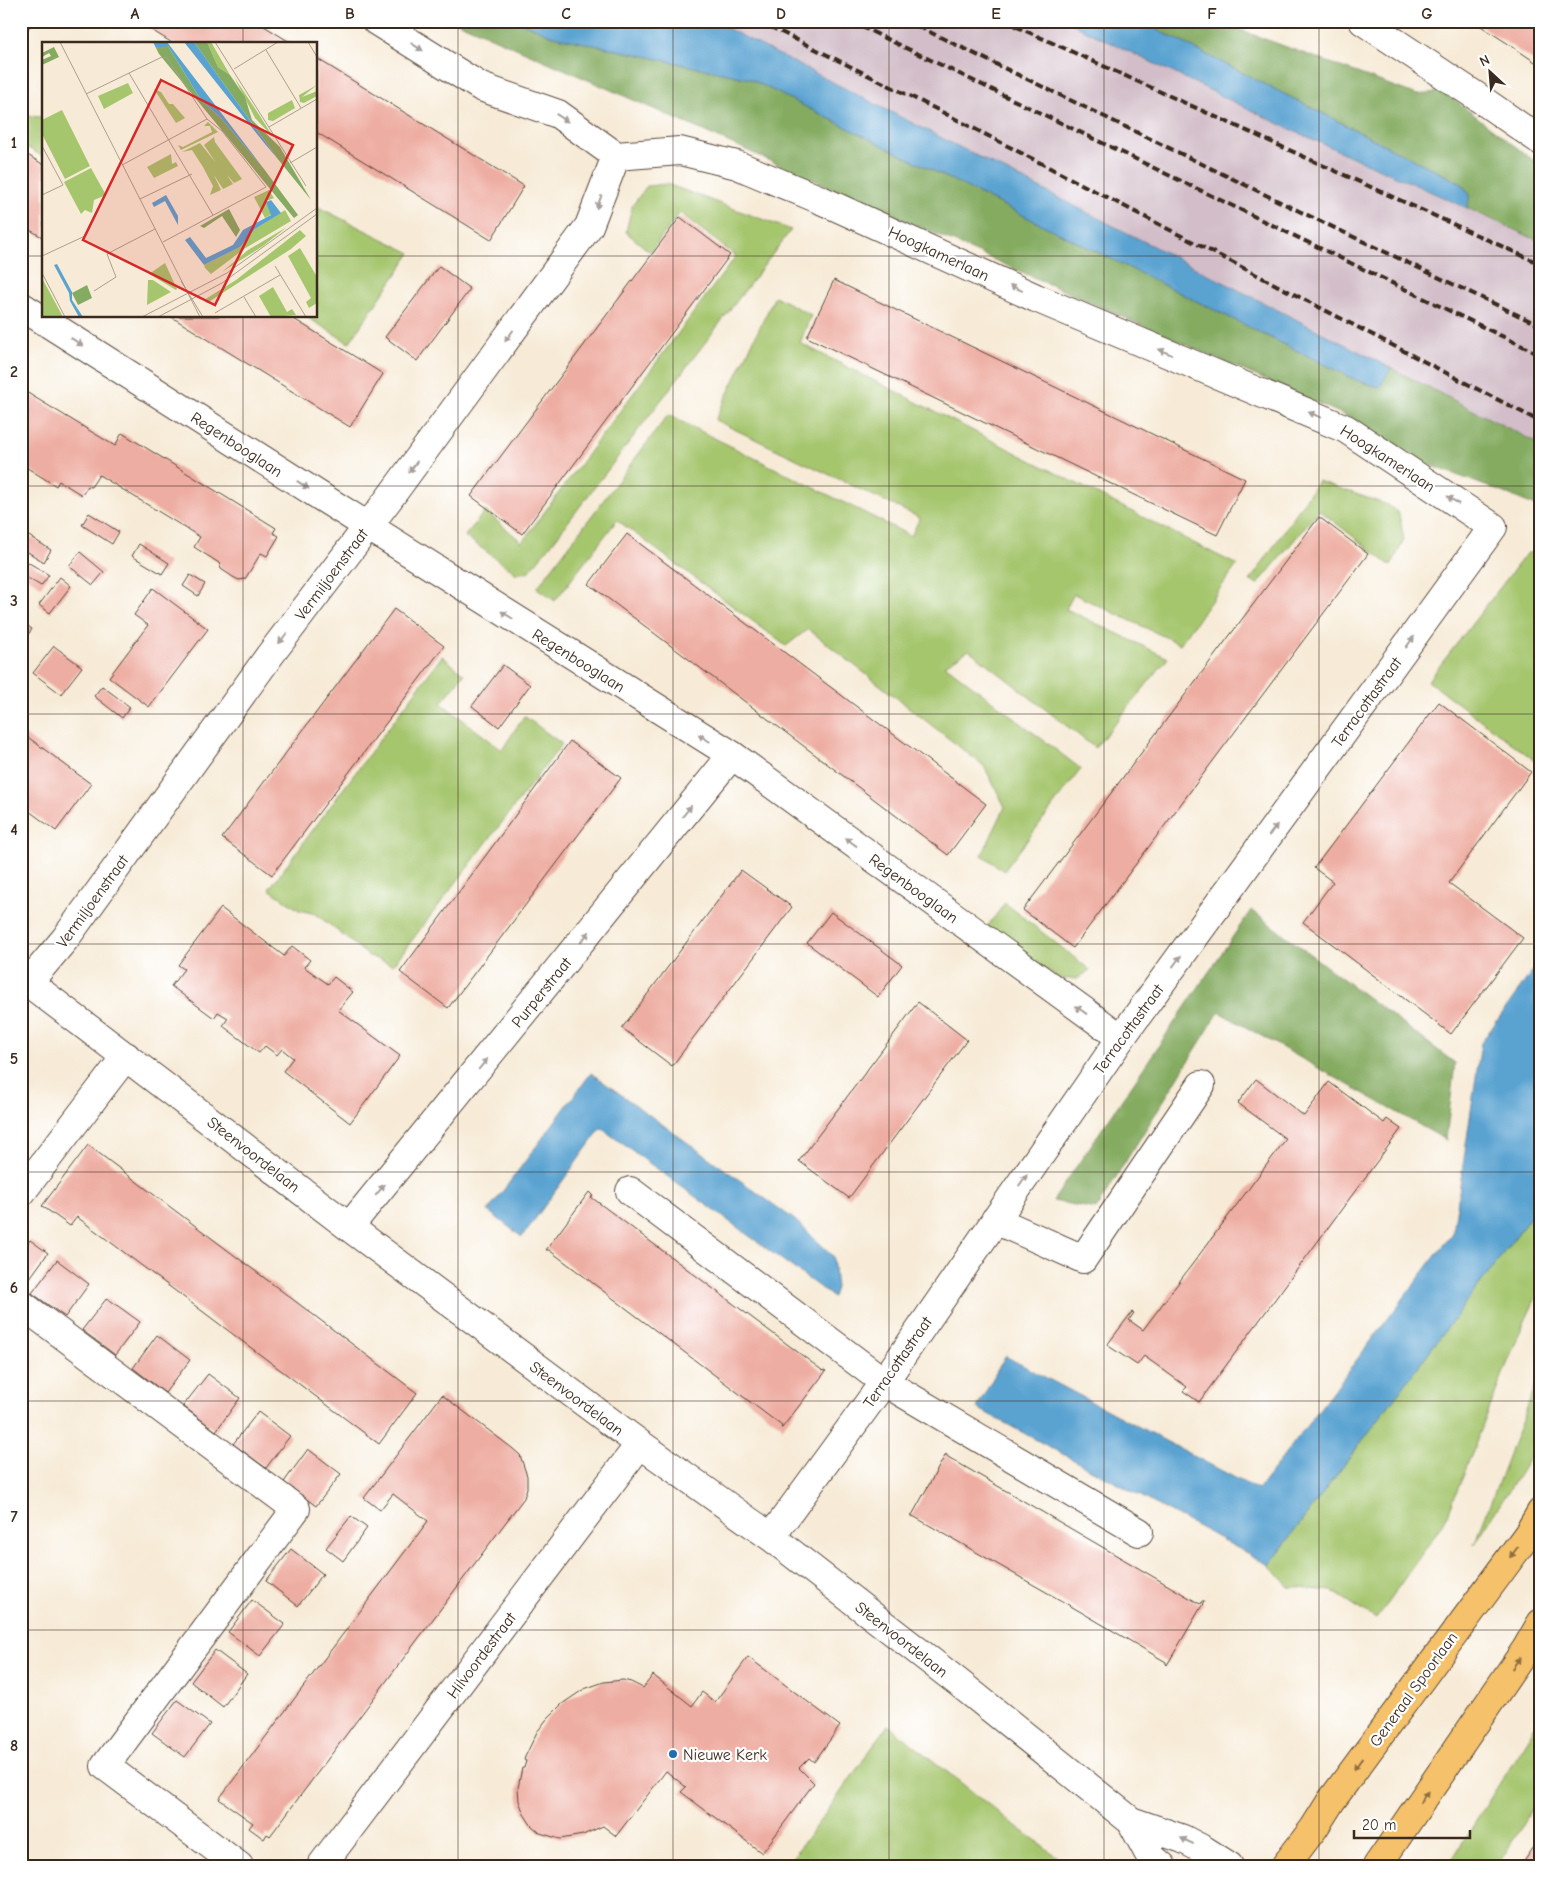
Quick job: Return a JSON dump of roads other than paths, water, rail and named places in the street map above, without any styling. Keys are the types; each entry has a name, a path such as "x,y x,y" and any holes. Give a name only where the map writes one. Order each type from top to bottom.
{"main road":[{"name":"Generaal Spoorlaan","path":"1285,1866 1528,1534 1541,1512"},
{"path":"1377,1866 1526,1649 1541,1623"}],"street":[{"path":"376,21 481,87 558,114 616,156"},
{"path":"1363,21 1541,141"},
{"name":"Hoogkamerlaan","path":"616,156 680,151 737,165 821,200 1036,298 1346,428 1493,527"},
{"name":"Vermiljoenstraat","path":"25,980 65,939 270,655 400,484 589,226 616,156"},
{"name":"Regenbooglaan","path":"21,306 732,755 1121,1038"},
{"name":"Terracottastraat","path":"771,1537 884,1382 1121,1038 1493,527"},
{"name":"Purperstraat","path":"349,1228 732,755"},
{"name":"Steenvoordelaan","path":"25,980 349,1228 640,1444 771,1537 959,1683 1131,1821 1183,1839 1229,1866"},
{"path":"21,1193 126,1056"},
{"path":"995,1220 1083,1259 1201,1085"},
{"path":"630,1190 884,1382 1139,1532"},
{"path":"21,1304 296,1509 105,1766 239,1866"},
{"name":"Hilvoordestraat","path":"321,1866 640,1444"},
{"name":"Steenvoordelaan","path":"1131,1821 1150,1856 1162,1866"}],"water":[{"path":"518,21 713,21 1391,368 1380,387 1358,381 750,79 553,36"},
{"path":"1066,21 1140,21 1462,184 1470,195 1467,208 1292,130"},
{"path":"1541,959 1541,1180 1531,1216 1269,1565 977,1408 1005,1356 1258,1490 1453,1233 1481,1043"},
{"path":"591,1073 795,1220 833,1256 836,1288 833,1297 601,1128 522,1237 488,1211"}],"railway":[{"path":"759,21 942,112 1541,422"},
{"path":"850,21 1541,355"},
{"path":"907,21 1541,326"},
{"path":"1004,21 1541,264"}],"place":[{"name":"Nieuwe Kerk","path":"673,1754"}]}
